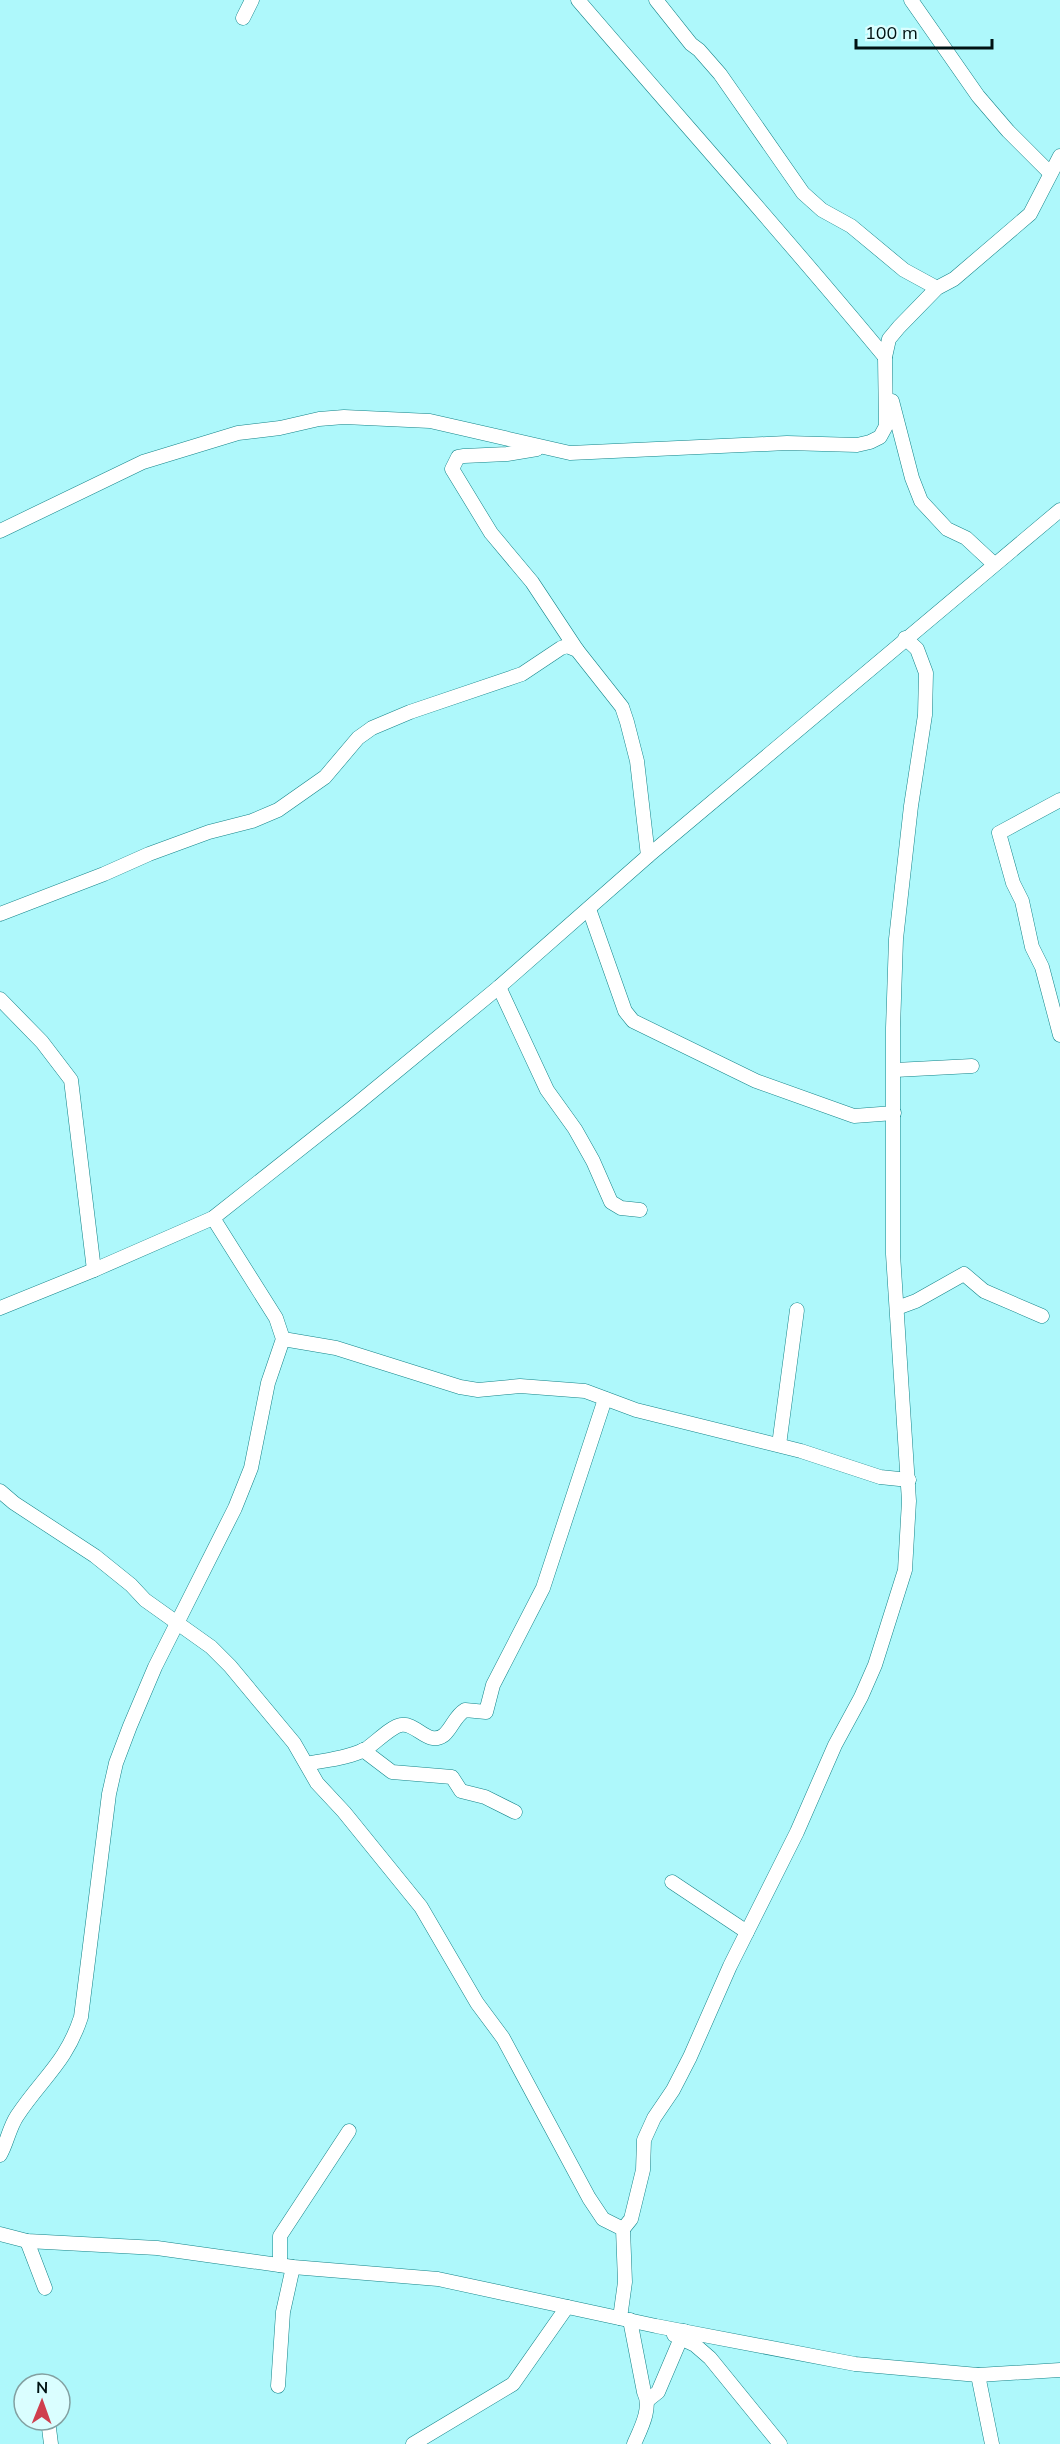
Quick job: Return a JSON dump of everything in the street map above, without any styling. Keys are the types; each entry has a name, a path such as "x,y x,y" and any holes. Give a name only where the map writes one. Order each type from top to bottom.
{"street":[{"path":"243,18 252,0"},
{"path":"578,0 762,216 824,282 885,357"},
{"path":"656,0 691,44 720,74 803,193 822,210 851,226 904,270 937,288"},
{"path":"910,0 978,96 1008,131 1050,173"},
{"path":"0,531 143,462 237,433 280,428 319,419 344,417 430,421 570,453 787,443 857,446 870,442 880,437 885,431 887,410 885,357 890,339 937,288 954,279 1030,214 1060,156"},
{"path":"886,380 912,478 921,501 947,529 966,538 994,564"},
{"path":"885,431 899,430"},
{"path":"543,448 507,454 458,457 452,469 492,533 532,582 577,650 622,707 637,761 648,856"},
{"path":"0,1308 213,1218 499,987 648,856 1060,510"},
{"path":"648,2400 625,2319 623,2229 631,2219 643,2170 644,2140 654,2118 682,2073 747,1932 797,1832 835,1744 875,1665 905,1570 909,1480 893,1254 896,939 911,806 925,715 926,673 922,657 905,638"},
{"path":"0,914 149,854 209,832 252,821 278,810 325,777 358,738 372,728 410,712 522,674 561,648 567,646 577,650"},
{"path":"1060,800 999,833 1013,883 1022,901 1032,947 1042,967 1060,1035"},
{"path":"589,909 625,1011 633,1021 756,1081 854,1116 894,1113"},
{"path":"499,987 547,1090 588,1153 611,1202 621,1208 640,1210"},
{"path":"0,999 42,1042 71,1080 94,1270"},
{"path":"895,1070 972,1066"},
{"path":"0,2155 16,2117 58,2066 73,2041 81,2017 107,1805 114,1773 130,1726 177,1622 235,1508 251,1468 268,1383 283,1339 276,1318 213,1218"},
{"path":"897,1308 916,1301 964,1274 984,1291 1042,1316"},
{"path":"779,1445 797,1310"},
{"path":"283,1339 336,1348 460,1387 478,1390 520,1386 585,1391 605,1400 656,1415 779,1445 880,1477 909,1480"},
{"path":"307,1764 363,1750 397,1726 408,1725 427,1737 436,1738 444,1735 461,1711 486,1712 493,1685 543,1588 605,1400"},
{"path":"0,1491 14,1503 95,1556 131,1585 145,1600 211,1647 230,1666 294,1743 317,1783 344,1812 421,1907 477,2002 503,2038 589,2198 603,2218 623,2229"},
{"path":"363,1750 392,1772 452,1777 461,1791 485,1797 515,1812"},
{"path":"672,1882 747,1932"},
{"path":"278,2386 286,2266 280,2236 349,2131"},
{"path":"0,2234 27,2241 157,2248 286,2266 438,2279 656,2326 682,2335 855,2364 978,2375 1060,2370"},
{"path":"27,2241 45,2288"},
{"path":"413,2444 513,2384 567,2307"},
{"path":"634,2444 643,2422 648,2400 658,2392 682,2335"},
{"path":"682,2335 710,2358 780,2444"},
{"path":"978,2375 992,2444"}]}
